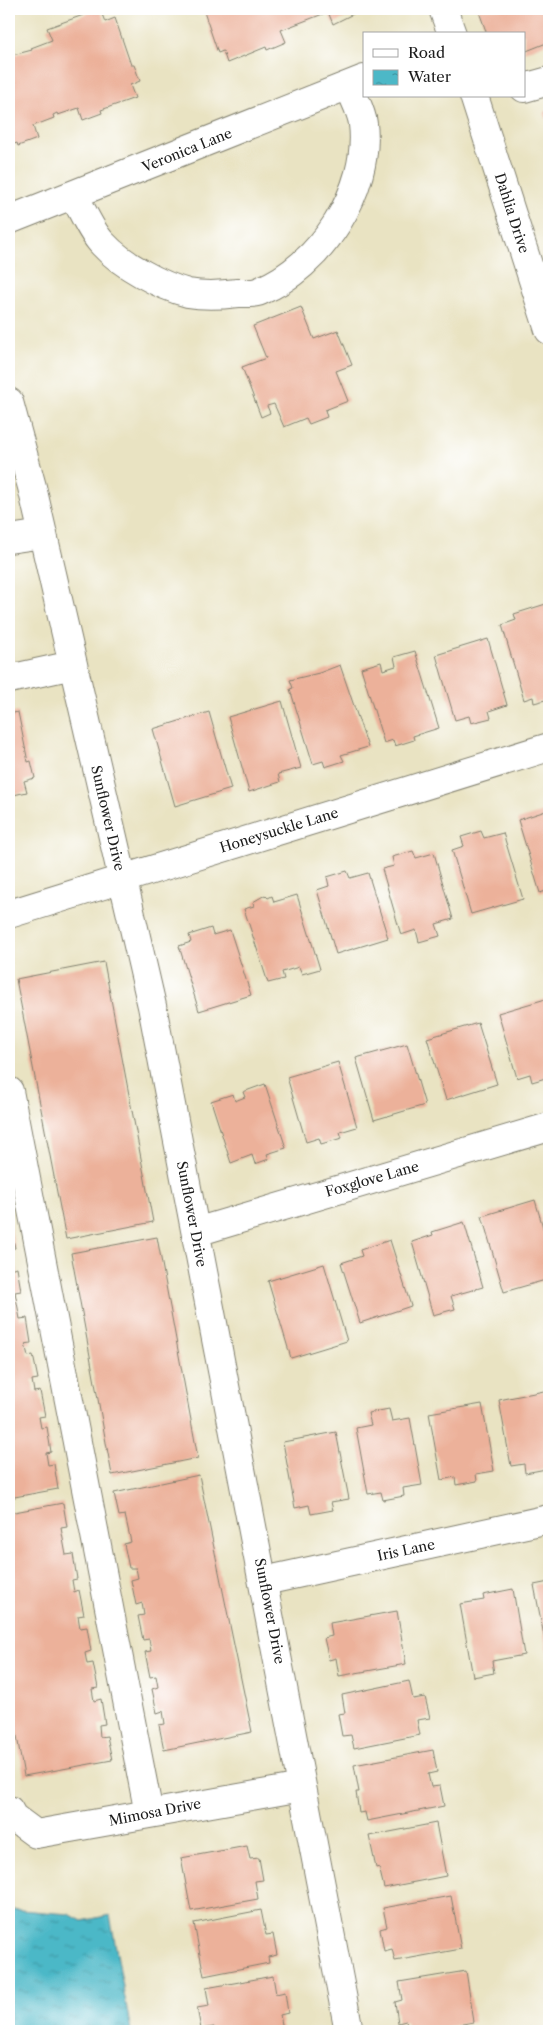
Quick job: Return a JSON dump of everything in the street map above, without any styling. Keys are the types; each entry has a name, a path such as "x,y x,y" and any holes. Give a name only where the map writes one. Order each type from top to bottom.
{"street":[{"path":"443,9 451,32"},
{"path":"526,87 549,81"},
{"path":"74,196 102,244 124,262 152,278 188,293 220,295 259,292 288,276 316,253 340,222 355,187 363,150 363,123 356,82"},
{"name":"Veronica Lane","path":"9,220 74,196 356,82"},
{"name":"Dahlia Drive","path":"482,98 549,330"},
{"name":"Sunflower Drive","path":"9,402 43,534 152,1006 349,2031"},
{"path":"9,539 43,534"},
{"path":"9,679 73,665"},
{"name":"Honeysuckle Lane","path":"9,914 549,747"},
{"path":"9,1091 149,1814"},
{"name":"Foxglove Lane","path":"196,1232 549,1127"},
{"name":"Iris Lane","path":"264,1581 549,1519"},
{"name":"Mimosa Drive","path":"11,1813 36,1834 302,1787"}],"water":[{"path":"9,1909 69,1914 82,1921 110,1915 131,2031 9,2031"}],"building":[{"path":"100,9 105,22 115,18 131,65 134,65 140,81 130,85 135,98 101,110 102,113 83,120 79,108 58,115 57,113 53,115 54,118 33,126 37,139 18,146 17,143 9,146 9,56 32,50 31,48 52,40 47,28"},
{"path":"203,9 363,9 333,24 328,12 281,30 286,42 267,50 266,47 227,63 223,51 218,53"},
{"path":"478,9 549,9 549,42 526,51 526,32 486,32"},
{"path":"549,110 549,126 544,112"},
{"path":"301,307 314,339 338,330 352,365 336,371 348,401 325,410 327,417 309,424 306,418 284,427 274,404 267,406 270,413 261,417 242,367 266,358 253,326"},
{"path":"549,603 549,699 534,703 533,697 524,700 502,625 516,620 514,614"},
{"path":"488,639 507,705 489,711 491,718 471,723 469,716 455,720 436,655"},
{"path":"415,651 439,728 413,736 414,740 395,746 393,740 384,743 361,668 381,662 383,670 396,666 394,657"},
{"path":"340,665 368,747 341,755 344,761 325,767 323,761 313,764 290,689 293,688 290,680 319,673"},
{"path":"282,701 301,768 278,774 280,782 249,792 228,717"},
{"path":"18,712 28,762 31,761 35,778 24,781 27,792 9,796 9,714"},
{"path":"209,712 231,789 175,806 153,729"},
{"path":"549,810 549,890 540,893 518,820"},
{"path":"481,831 484,838 503,833 523,899 471,914 452,850 464,846 461,837"},
{"path":"413,851 416,858 434,853 453,919 436,924 440,936 419,942 416,930 401,935 382,869 394,866 392,857"},
{"path":"347,871 350,878 368,873 388,938 336,954 317,890 329,886 327,877"},
{"path":"265,895 268,898 272,896 274,902 297,895 320,969 302,974 299,967 282,972 284,979 268,983 244,909 254,906 253,902"},
{"path":"211,928 213,935 230,930 251,995 199,1011 179,946 191,942 189,935"},
{"path":"104,962 153,1222 66,1239 16,979"},
{"path":"549,998 549,1077 532,1082 530,1074 517,1078 498,1013"},
{"path":"478,1023 497,1084 446,1100 427,1038"},
{"path":"407,1044 425,1105 374,1120 356,1058"},
{"path":"338,1062 357,1127 340,1132 342,1138 321,1144 319,1138 306,1142 287,1077"},
{"path":"265,1084 286,1148 267,1154 269,1159 255,1164 252,1155 231,1163 211,1101 233,1094 235,1101 245,1097 243,1092"},
{"path":"535,1200 549,1248 549,1279 504,1292 482,1216"},
{"path":"9,1221 15,1248 9,1249"},
{"path":"464,1222 483,1287 451,1296 455,1309 433,1315 412,1242 433,1235 432,1232"},
{"path":"157,1237 198,1458 112,1475 71,1253"},
{"path":"390,1240 411,1306 360,1323 341,1263 362,1256 360,1250"},
{"path":"324,1264 347,1341 291,1358 268,1281"},
{"path":"17,1267 21,1291 15,1292 20,1319 27,1318 31,1343 25,1344 28,1356 33,1355 38,1379 32,1380 34,1392 40,1391 45,1416 39,1417 41,1428 47,1427 51,1452 46,1453 48,1465 54,1464 58,1489 9,1498 9,1269"},
{"path":"549,1390 549,1460 545,1461 546,1469 525,1473 524,1464 511,1466 499,1400"},
{"path":"482,1404 494,1471 476,1474 477,1481 456,1485 455,1477 441,1480 429,1413"},
{"path":"389,1409 392,1421 410,1418 422,1485 403,1488 404,1496 383,1500 381,1492 368,1494 356,1428 371,1425 368,1413"},
{"path":"336,1432 349,1499 331,1502 333,1510 311,1514 309,1505 295,1508 283,1442"},
{"path":"199,1475 252,1732 164,1750 159,1725 165,1724 163,1711 157,1713 152,1689 158,1687 156,1676 150,1677 145,1652 151,1651 149,1639 143,1640 138,1616 144,1615 142,1603 136,1605 131,1580 138,1578 136,1568 129,1568 124,1544 131,1542 125,1515 119,1516 114,1493"},
{"path":"63,1503 67,1527 61,1528 66,1555 73,1554 77,1579 72,1580 74,1592 79,1590 84,1615 78,1616 80,1628 87,1627 91,1651 85,1653 87,1664 93,1663 98,1688 92,1689 94,1701 101,1699 105,1724 99,1725 100,1737 107,1736 112,1760 24,1776 9,1691 9,1513"},
{"path":"549,1582 549,1651 547,1651 534,1585"},
{"path":"513,1589 524,1655 492,1661 494,1673 473,1677 460,1604 484,1600 483,1595"},
{"path":"397,1611 406,1664 339,1676 336,1658 329,1660 324,1638 332,1636 330,1623"},
{"path":"409,1681 413,1699 425,1697 430,1718 417,1720 420,1735 354,1748 351,1735 342,1736 338,1714 345,1713 342,1695"},
{"path":"433,1750 437,1772 428,1774 431,1787 440,1786 444,1806 367,1821 365,1812 359,1813 356,1792 359,1792 354,1765"},
{"path":"436,1823 446,1876 384,1888 379,1867 376,1868 369,1836"},
{"path":"247,1846 250,1859 259,1858 263,1880 255,1881 258,1899 191,1911 181,1858"},
{"path":"451,1896 461,1949 395,1961 392,1949 384,1951 380,1929 387,1927 383,1908"},
{"path":"261,1910 266,1935 273,1934 277,1955 268,1957 269,1963 204,1976 194,1923"},
{"path":"466,1971 474,2022 423,2031 408,2031 406,2021 398,2023 395,2002 402,2000 399,1982"},
{"path":"273,1976 276,1994 285,1992 288,2013 280,2015 283,2029 271,2031 215,2031 214,2027 201,2029 197,2008 209,2006 206,1988"}]}
